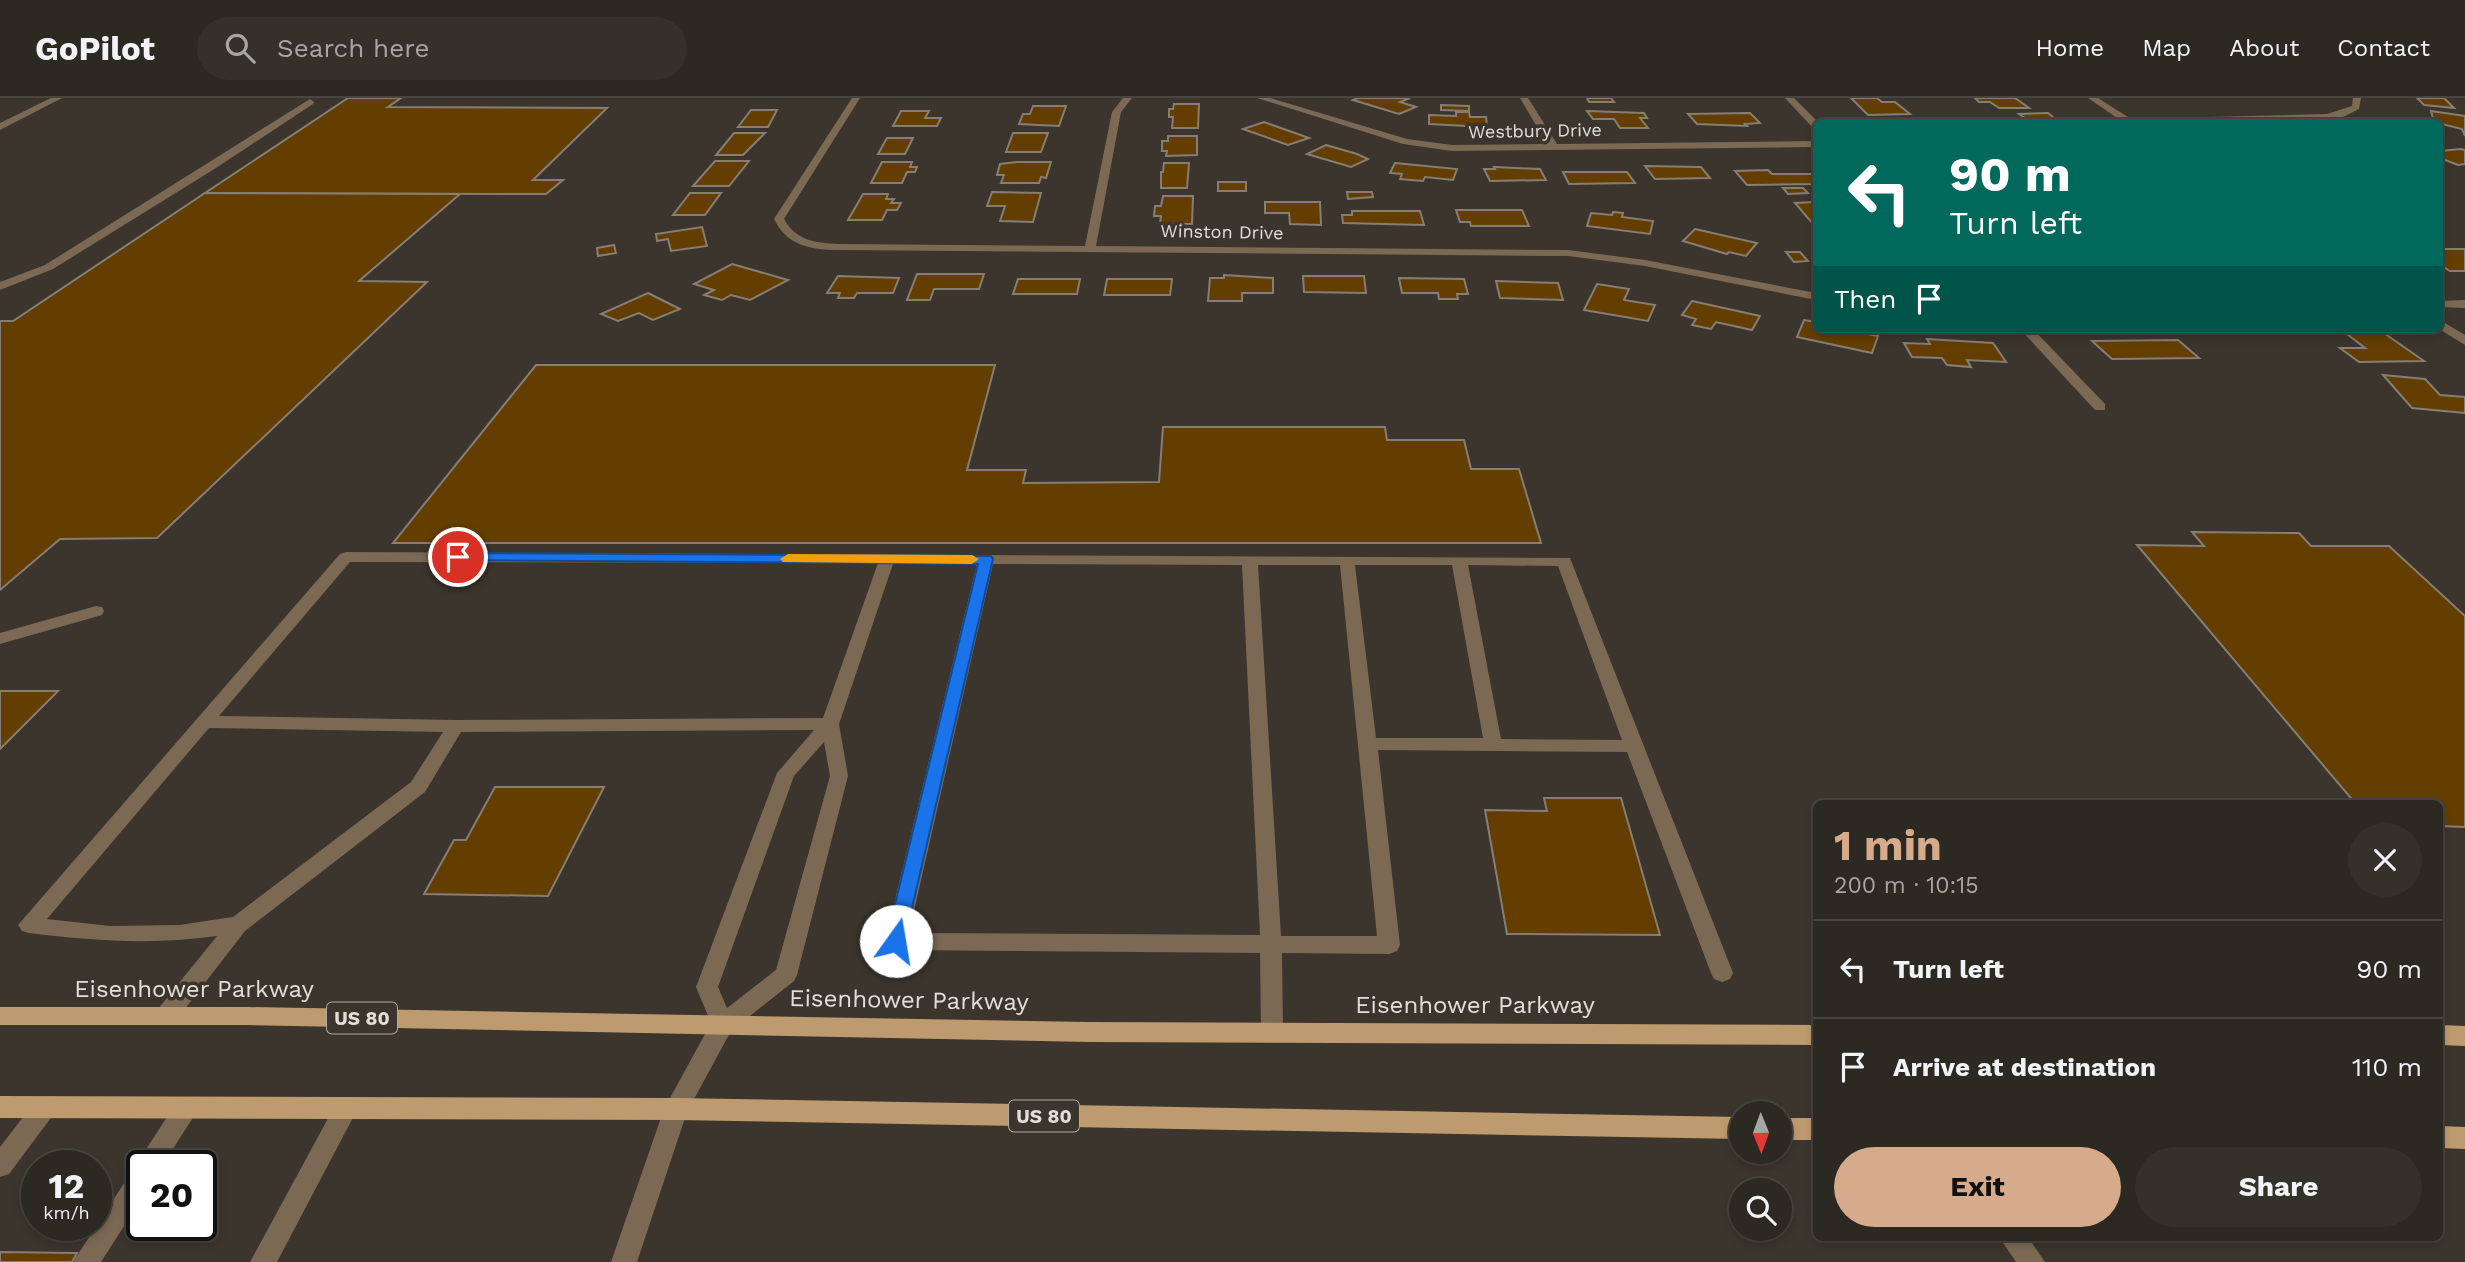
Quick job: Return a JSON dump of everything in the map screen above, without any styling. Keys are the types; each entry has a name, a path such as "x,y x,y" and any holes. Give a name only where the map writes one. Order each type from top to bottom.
{"main road":[{"name":"Eisenhower Parkway","path":"0,1016 1272,1032 1813,1035"},
{"path":"2443,1035 2465,1036"},
{"name":"US 80","path":"0,1107 676,1109 1729,1128"},
{"path":"1792,1129 1813,1129"},
{"path":"2443,1137 2465,1138"}],"street":[{"path":"0,127 58,98"},
{"name":"Winston Drive","path":"856,98 779,219 783,231 789,237 817,246 840,247 1567,253 1645,263 1813,297"},
{"path":"1090,248 1117,112 1129,98"},
{"name":"Westbury Drive","path":"1261,98 1419,145 1452,148 1813,144"},
{"path":"1524,98 1553,146"},
{"path":"1789,98 1813,123"},
{"path":"2092,98 2124,119"},
{"path":"2248,119 2327,117 2356,107 2357,98"},
{"path":"0,286 48,267 213,166 310,102"},
{"path":"2443,304 2465,304"},
{"path":"2443,326 2465,341"},
{"path":"2030,333 2099,407"},
{"path":"238,925 178,933 110,934 29,925 346,557 1564,561 1722,973"},
{"path":"723,1024 706,987 786,773 830,724 887,559"},
{"path":"986,559 896,941 1389,945 1347,560"},
{"path":"1250,560 1271,944 1272,1032"},
{"path":"1459,561 1493,743"},
{"path":"0,639 96,611"},
{"path":"204,722 456,726 830,724"},
{"path":"624,1262 676,1109 723,1024 786,975 839,776 830,724"},
{"path":"166,1016 238,925 418,787 456,726"},
{"path":"1368,744 1634,746"},
{"path":"0,1166 45,1107"},
{"path":"158,1150 186,1108"},
{"path":"263,1262 346,1108"},
{"path":"86,1262 126,1200"},
{"path":"2015,1241 2032,1262"}],"building":[{"path":"348,98 401,98 388,107 607,108 533,180 563,180 546,194 205,193"},
{"path":"1404,98 1408,99 1400,102 1416,107 1399,114 1353,100"},
{"path":"1587,98 1611,98 1614,102 1589,102"},
{"path":"1851,98 1877,98 1882,102 1895,102 1910,114 1868,115"},
{"path":"1975,98 2015,98 2029,108 1999,108 1990,102 1979,102"},
{"path":"2417,98 2444,98 2454,108 2424,105"},
{"path":"1174,104 1199,104 1198,128 1172,128 1173,117 1169,117 1169,109 1173,109"},
{"path":"1441,105 1469,106 1469,111 1441,110"},
{"path":"1033,106 1066,106 1059,126 1019,124 1023,114 1030,114"},
{"path":"751,110 777,110 768,127 738,127"},
{"path":"901,111 929,111 925,118 941,118 937,126 893,126"},
{"path":"1587,111 1644,113 1647,118 1640,118 1648,128 1620,128 1614,119 1593,119"},
{"path":"2431,111 2465,116 2465,136 2462,129 2443,124 2443,119 2433,119"},
{"path":"1456,112 1469,112 1470,117 1486,117 1487,127 1429,124 1429,115 1456,116"},
{"path":"1750,113 1760,123 1745,124 1747,126 1697,124 1688,114"},
{"path":"2048,113 2056,119 2026,119 2019,114"},
{"path":"1264,122 1309,138 1288,145 1243,129"},
{"path":"734,133 765,133 743,155 716,155"},
{"path":"1013,133 1048,133 1041,152 1006,152"},
{"path":"1168,136 1197,136 1197,155 1166,156 1167,151 1162,151 1162,141 1168,141"},
{"path":"887,138 913,138 905,154 878,154"},
{"path":"1326,145 1368,159 1351,167 1307,154"},
{"path":"2465,150 2465,164 2458,165 2443,159 2443,151"},
{"path":"715,161 749,161 729,186 693,186"},
{"path":"882,162 912,162 910,167 917,167 915,172 907,172 902,183 871,183"},
{"path":"1051,162 1046,178 1041,177 1039,183 1001,183 1004,175 997,175 1000,164"},
{"path":"1164,163 1189,163 1187,188 1161,188"},
{"path":"1395,163 1457,169 1453,180 1425,177 1423,181 1400,179 1402,174 1390,173"},
{"path":"1645,166 1701,167 1710,178 1655,179"},
{"path":"1494,167 1540,169 1546,180 1490,181 1484,169 1495,169"},
{"path":"1768,170 1772,174 1813,174 1813,184 1747,185 1735,171"},
{"path":"1563,172 1627,172 1635,183 1569,184"},
{"path":"1218,182 1246,182 1246,191 1218,191"},
{"path":"1783,188 1803,188 1808,193 1788,194"},
{"path":"992,192 1041,193 1033,222 1000,221 1005,206 987,206"},
{"path":"1347,192 1372,192 1373,197 1348,199"},
{"path":"205,193 460,194 359,281 427,282 157,538 60,539 0,590 0,321 13,321"},
{"path":"690,193 721,193 705,215 673,215"},
{"path":"863,194 888,194 886,199 894,199 891,203 901,203 897,210 887,210 882,220 848,220"},
{"path":"1163,196 1193,196 1192,224 1160,224 1161,216 1154,216 1155,206 1161,206"},
{"path":"1265,202 1320,202 1321,225 1290,224 1289,213 1265,213"},
{"path":"1813,202 1813,224 1795,203"},
{"path":"1456,210 1522,210 1529,226 1471,226 1470,222 1460,222"},
{"path":"1352,211 1420,211 1424,225 1343,223 1342,215 1352,215"},
{"path":"1613,212 1623,213 1622,217 1653,221 1650,234 1587,226 1591,213 1612,215"},
{"path":"702,227 707,246 671,251 668,239 657,241 656,234"},
{"path":"1695,229 1757,243 1746,256 1729,252 1727,254 1683,241"},
{"path":"614,245 616,253 598,256 597,248"},
{"path":"2443,249 2465,249 2465,271 2450,271 2443,267"},
{"path":"1786,252 1800,252 1808,261 1794,262"},
{"path":"732,264 788,280 750,300 731,295 722,300 704,295 714,290 694,284"},
{"path":"917,274 984,274 979,289 934,289 930,300 907,300"},
{"path":"1224,275 1273,278 1273,293 1242,293 1242,301 1208,301 1210,278 1224,278"},
{"path":"838,276 899,278 893,293 857,293 854,298 838,298 840,293 827,293"},
{"path":"1303,276 1364,276 1366,293 1304,292"},
{"path":"1399,278 1464,279 1468,294 1457,294 1458,299 1439,299 1438,293 1402,293"},
{"path":"1018,279 1080,279 1077,294 1013,294"},
{"path":"1107,279 1172,279 1170,295 1104,295"},
{"path":"1496,281 1558,283 1563,300 1500,298"},
{"path":"1597,284 1629,289 1624,300 1655,305 1648,321 1584,310"},
{"path":"648,293 680,309 653,320 639,313 618,321 601,314"},
{"path":"1692,301 1760,316 1752,330 1716,322 1711,329 1692,325 1696,319 1682,315"},
{"path":"1804,320 1813,322 1813,333 1863,333 1878,336 1872,353 1797,337"},
{"path":"2346,333 2384,333 2424,361 2359,362 2340,348 2365,348"},
{"path":"1927,339 1993,343 2006,362 1967,360 1971,367 1947,365 1942,358 1912,357 1904,343 1930,344"},
{"path":"2178,340 2199,358 2112,359 2092,341"},
{"path":"536,365 995,365 967,470 1026,470 1023,483 1159,482 1163,427 1385,427 1387,440 1464,440 1471,469 1519,469 1541,543 393,543"},
{"path":"2383,375 2425,379 2440,395 2465,397 2465,413 2412,408"},
{"path":"2192,532 2299,533 2311,546 2389,546 2465,616 2465,827 2443,826 2443,800 2352,800 2137,545 2204,546"},
{"path":"0,691 58,691 0,749"},
{"path":"495,787 604,787 548,896 424,894 454,840 466,840"},
{"path":"1544,798 1621,798 1660,935 1507,934 1485,810 1547,811"},
{"path":"0,1252 77,1253 72,1262 0,1262"}],"slow traffic":[{"path":"788,559 972,559"}],"route":[{"path":"458,557 986,559 896,941"}]}
